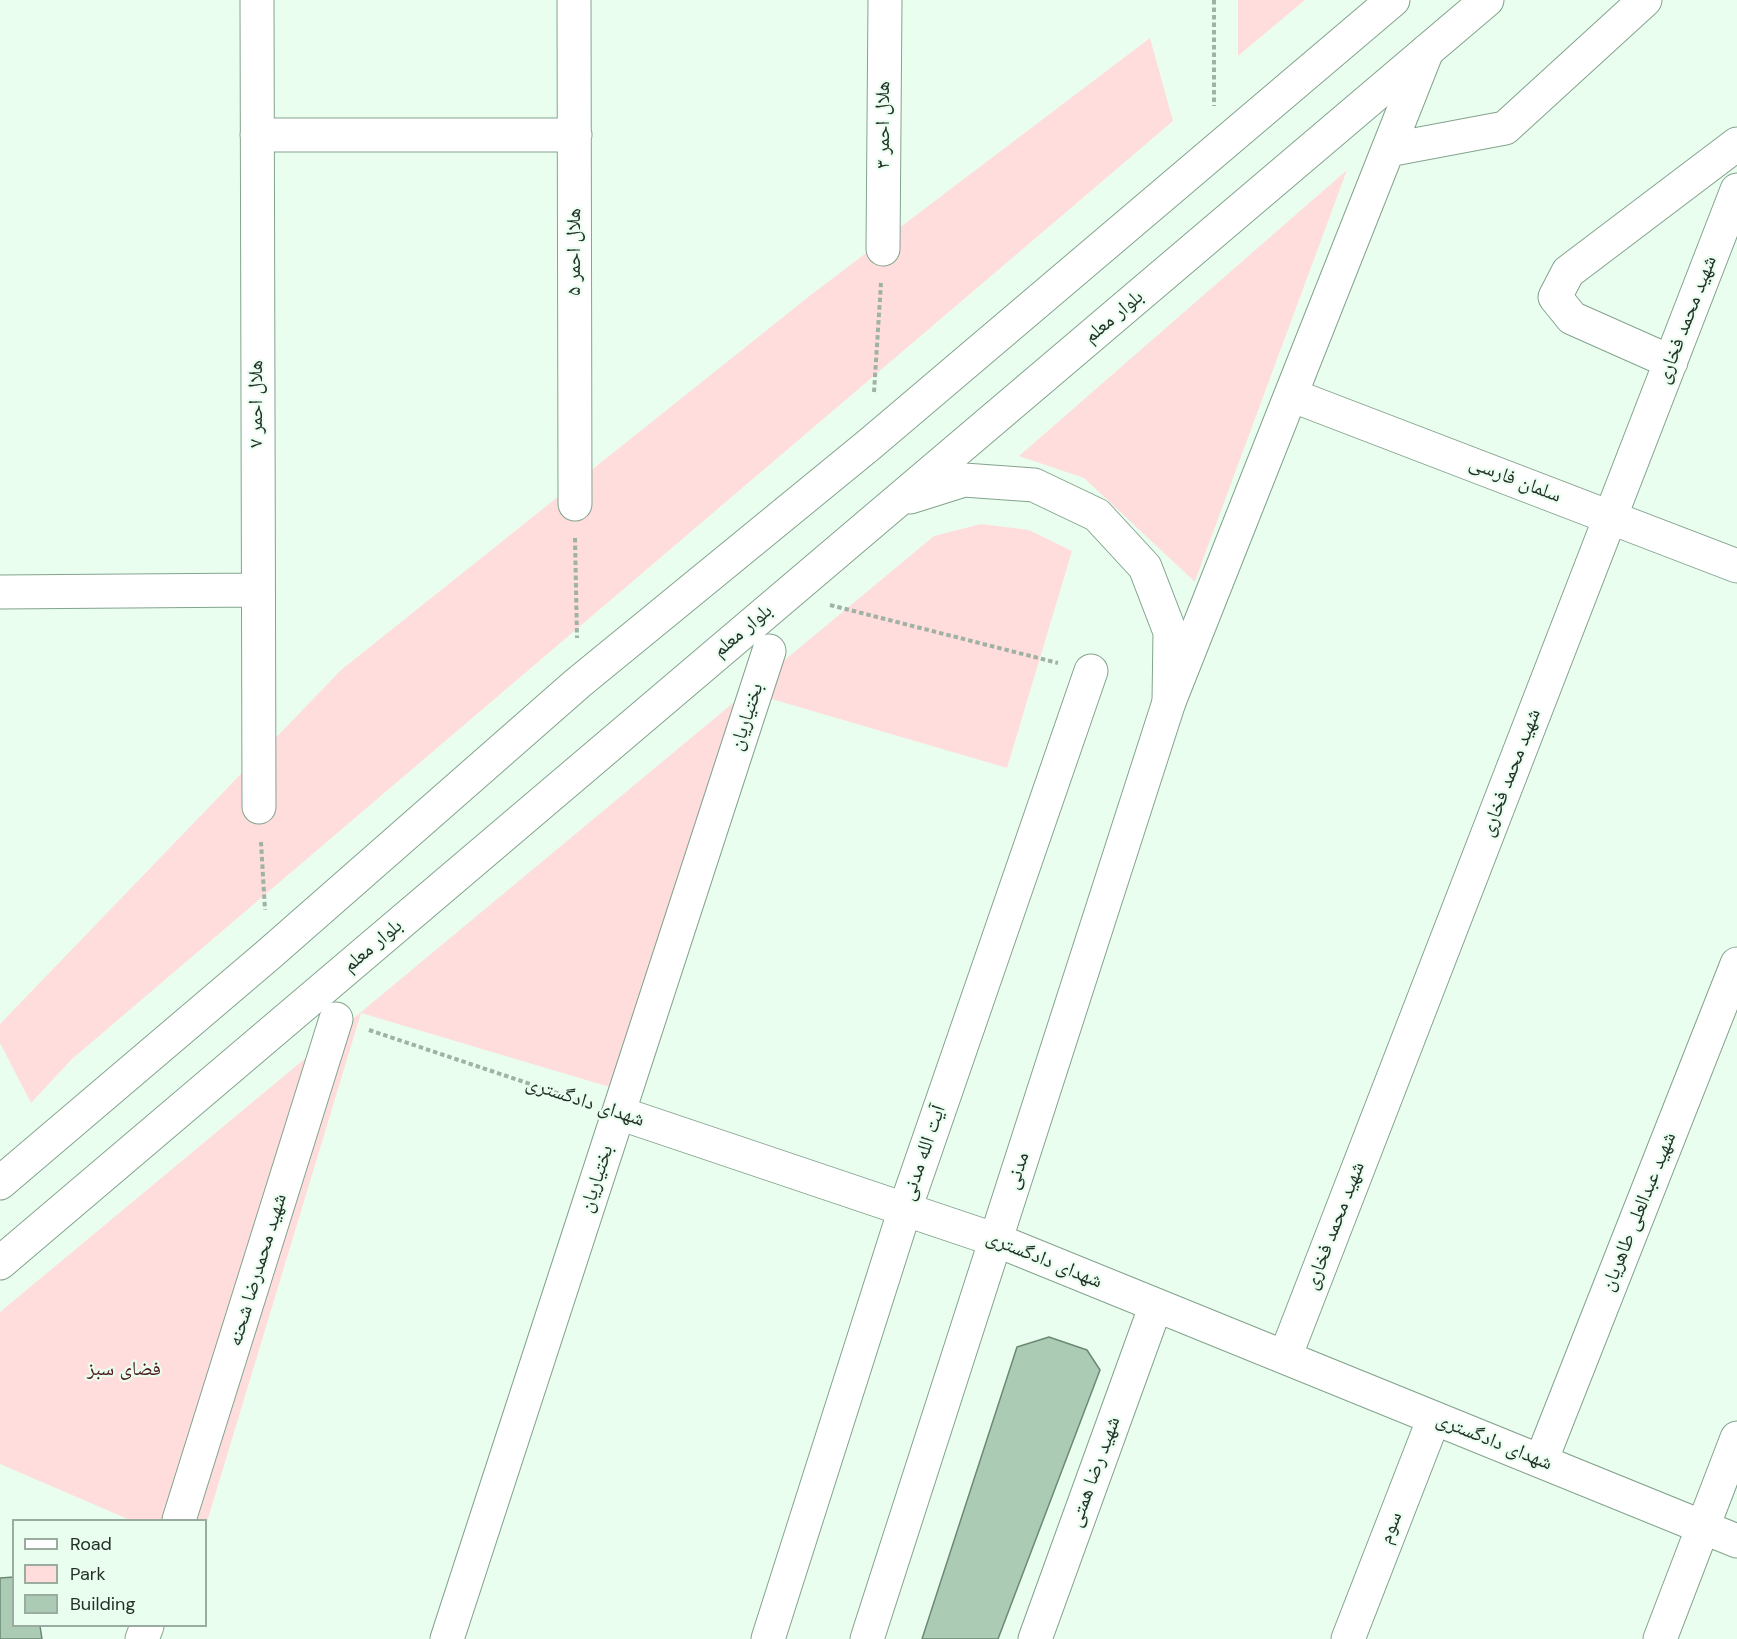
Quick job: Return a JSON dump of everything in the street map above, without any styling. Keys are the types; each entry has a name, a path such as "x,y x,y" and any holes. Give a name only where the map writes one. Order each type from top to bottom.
{"street":[{"name":"هلال احمر ۷","path":"257,0 259,807"},
{"name":"هلال احمر ۵","path":"574,0 575,504"},
{"name":"هلال احمر ۳","path":"883,249 885,0"},
{"path":"0,1183 268,955 578,683 870,444 1393,0"},
{"name":"بلوار معلم","path":"0,1263 1487,0"},
{"path":"1388,150 1505,128 1645,0"},
{"path":"1169,702 1427,51"},
{"path":"257,135 574,135"},
{"path":"1671,362 1572,318 1555,297 1568,272 1737,144"},
{"name":"شهید محمد فخاری","path":"1285,1357 1737,189"},
{"name":"سلمان فارسی","path":"1291,395 1737,566"},
{"path":"897,501 964,480 1034,485 1097,515 1144,567 1166,621 1170,632 1169,702"},
{"path":"0,592 257,591"},
{"name":"بختیاریان","path":"447,1639 769,651"},
{"name":"آیت الله مدنی","path":"768,1639 904,1209 1090,671"},
{"name":"مدنی","path":"867,1639 1169,702"},
{"name":"شهید عبدالعلی طاهریان","path":"1541,1461 1737,964"},
{"name":"شهید محمدرضا شحنه","path":"181,1519 336,1019"},
{"name":"شهدای دادگستری","path":"619,1113 996,1240 1737,1541"},
{"name":"شهید رضا همتی","path":"1035,1639 1156,1305"},
{"name":"سوم","path":"1348,1639 1434,1418"},
{"path":"1660,1639 1701,1526 1737,1438"}],"path":[{"path":"1214,0 1214,152"},
{"path":"870,444 883,249"},
{"path":"575,504 578,683"},
{"path":"787,594 1090,671"},
{"path":"259,807 268,955"},
{"name":"شهدای دادگستری","path":"336,1019 619,1113"}],"green space":[{"path":"1238,0 1305,0 1238,56"},
{"path":"1150,38 1173,121 72,1059 31,1103 0,1043 0,1024 341,670 812,294"},
{"path":"1347,170 1195,582 1084,478 1019,456"},
{"name":"فضای سبز","path":"981,524 1029,530 1072,551 1007,768 758,695 640,1096 361,1013 207,1522 207,1519 128,1519 0,1464 0,1312 934,536"}],"building":[{"path":"1049,1337 1087,1350 1100,1370 998,1639 922,1639 1017,1347"},
{"path":"12,1577 12,1627 40,1627 42,1639 0,1639 0,1578"}]}
